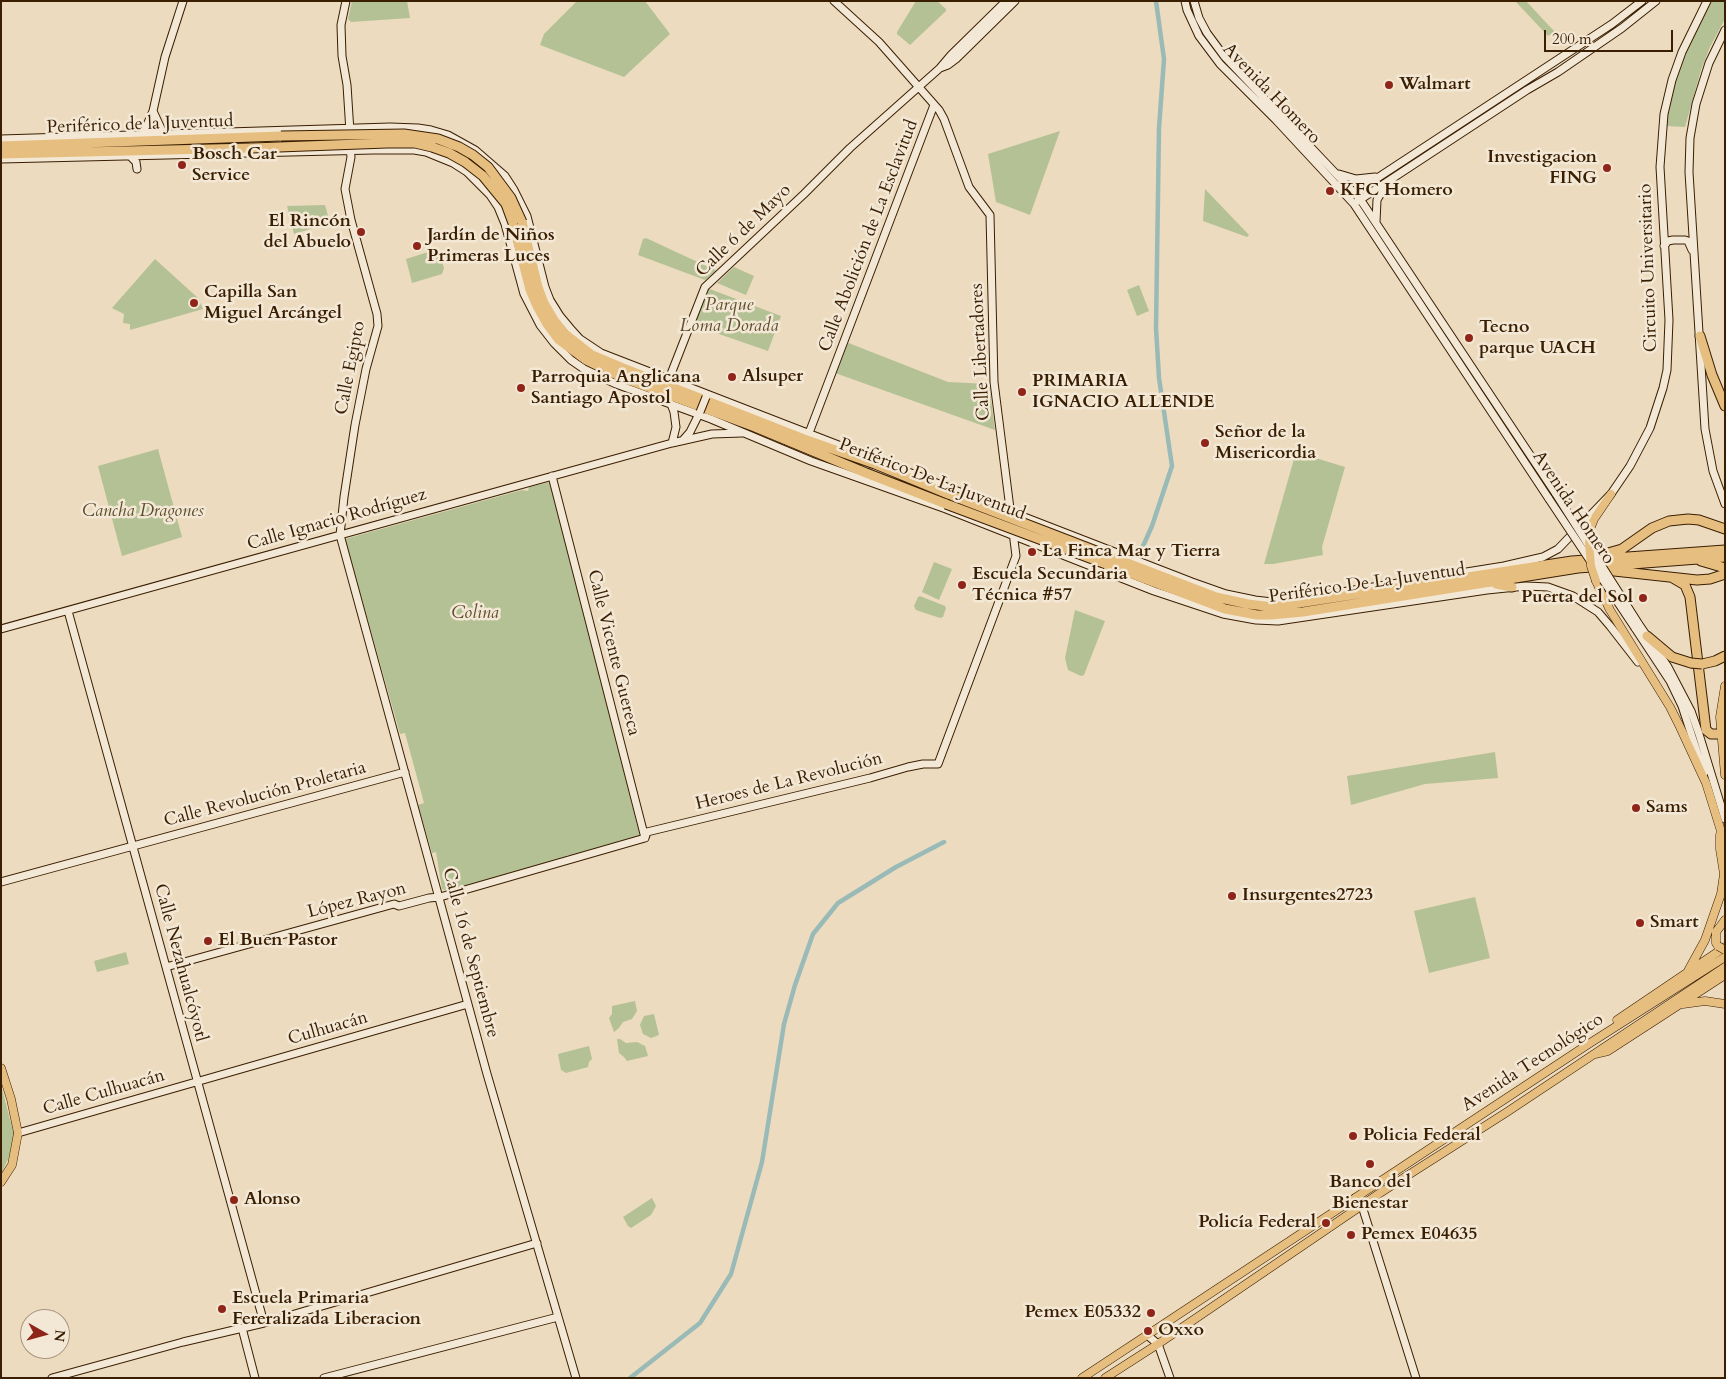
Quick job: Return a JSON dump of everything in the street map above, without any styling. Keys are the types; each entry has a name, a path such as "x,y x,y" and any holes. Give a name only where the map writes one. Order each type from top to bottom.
{"highway":[{"path":"191,139 215,133"},
{"name":"Periférico De La Juventud","path":"281,136 404,134 438,139 459,147 488,167 512,198 544,303 564,333 592,355 796,436 875,464 1212,605 1239,612 1271,615 1489,583 1575,565 1725,557"},
{"name":"Periférico de la Juventud","path":"1,154 191,139 281,136"},
{"name":"Periférico de la Juventud","path":"1,146 141,138 252,148"},
{"path":"165,141 209,154"},
{"name":"Periférico De La Juventud","path":"252,148 415,143 450,153 484,176 518,222 530,290 537,306 555,335 570,350 586,360 621,377 755,427 946,504 1210,595 1248,604 1273,607 1425,583 1725,550"},
{"path":"1700,336 1712,375 1725,406"},
{"path":"848,449 875,464"},
{"path":"866,473 888,488"},
{"path":"1575,565 1622,549 1652,528 1669,521 1694,520 1725,529"},
{"path":"1694,559 1725,568"},
{"path":"1575,565 1672,578 1704,580 1725,574"},
{"path":"1425,583 1434,576"},
{"path":"1672,578 1685,586 1690,597 1706,730 1711,734 1723,731"},
{"path":"1192,582 1210,595"},
{"path":"1489,583 1512,587"},
{"path":"1310,617 1332,607"},
{"path":"1648,636 1672,657 1691,663 1702,664 1725,656"}],"main road":[{"path":"1,139 141,138 153,112 165,57 183,1"},
{"name":"Calle Egipto","path":"340,535 357,416 366,369 378,326 377,314 351,220 345,189 351,151 347,85 342,56 341,25 346,1"},
{"name":"Calle Libertadores","path":"834,1 879,42 944,119 969,187 976,199 987,210 991,222 994,382 1017,552"},
{"path":"940,68 1006,1"},
{"path":"940,68 956,59 1015,1"},
{"name":"Avenida Homero","path":"1185,1 1199,36 1214,57 1354,204 1549,498 1637,626 1648,636 1691,711 1725,818"},
{"name":"Avenida Homero","path":"1194,1 1199,18 1224,56 1355,192 1556,494 1670,681 1682,706 1699,755 1725,844"},
{"path":"1348,198 1605,29 1642,1"},
{"path":"1354,204 1527,90 1558,72 1622,28 1656,1"},
{"name":"Circuito Universitario","path":"1596,581 1591,566 1589,542 1592,524 1643,444 1663,388 1667,370 1668,330 1660,167 1664,114 1679,59 1706,2"},
{"path":"1725,30 1709,63 1700,90 1690,138 1689,172 1706,439 1713,471 1725,504"},
{"name":"Calle 6 de Mayo","path":"669,379 704,286 804,194 850,148 940,68"},
{"name":"Calle Abolición de La Esclavitud","path":"809,432 934,105"},
{"path":"153,112 165,141 215,133 418,128 431,130 464,143 490,162 505,176 527,216 545,287 557,311 580,339 601,353 707,396 809,432 1032,521 1226,594 1272,602 1300,599 1540,559 1551,554 1611,494"},
{"path":"372,150 370,141 373,128"},
{"path":"336,129 339,134 340,143 336,151"},
{"path":"1,159 372,150 414,150 426,152 453,163 483,186 498,207 505,224 524,294 540,325 566,356 584,368 616,384 700,413 811,461 993,528 1154,592 1223,614 1270,622 1512,587 1548,587 1564,592 1590,606 1610,626 1655,684"},
{"path":"130,156 136,162 138,169"},
{"path":"1337,173 1356,179 1380,176"},
{"path":"1378,227 1375,212 1377,200 1388,181"},
{"path":"1664,246 1668,241 1687,240 1694,255"},
{"path":"682,441 690,432 707,396"},
{"path":"672,404 675,420 672,443"},
{"name":"Calle Ignacio Rodríguez","path":"1,629 672,443 722,433 747,434"},
{"name":"Calle Vicente Guereca","path":"552,476 645,838"},
{"path":"993,528 1000,520 999,508 1009,493"},
{"path":"1028,542 1026,530 1032,521"},
{"name":"Calle 16 de Septiembre","path":"340,535 468,1004 576,1378"},
{"path":"1017,552 1028,542"},
{"name":"Heroes de La Revolución","path":"645,838 647,832 908,767 938,764 1017,552"},
{"name":"Avenida Homero","path":"1596,581 1610,610 1680,727 1706,783"},
{"name":"Calle Nezahualcóyotl","path":"68,611 264,1323"},
{"path":"1725,686 1720,710 1725,775"},
{"name":"Calle Revolución Proletaria","path":"1,882 405,772"},
{"path":"1686,974 1705,940 1722,901 1724,874 1720,849 1720,830"},
{"name":"López Rayon","path":"166,967 394,904 399,906 440,897 645,838"},
{"path":"1587,1045 1592,1037 1722,948 1716,943 1716,932 1725,920"},
{"name":"Avenida Tecnológico","path":"1082,1378 1587,1045 1725,957"},
{"name":"Avenida Tecnológico","path":"1105,1378 1725,967"},
{"path":"1594,1054 1608,1051 1725,975"},
{"path":"1677,1006 1705,1001 1725,1004"},
{"name":"Culhuacán","path":"198,1082 468,1004"},
{"path":"1,1068 11,1098 18,1133 12,1164 1,1182"},
{"name":"Calle Culhuacán","path":"18,1133 198,1082"},
{"path":"1355,1198 1362,1206 1416,1378"},
{"path":"52,1378 264,1323 537,1243"},
{"path":"324,1378 558,1317"},
{"path":"242,1328 255,1378"},
{"path":"1147,1335 1158,1344 1170,1378"}],"green space":[{"path":"352,1 407,1 410,18 351,22 348,19"},
{"path":"577,1 645,1 670,34 624,77 540,45 544,34"},
{"path":"916,1 937,1 946,11 910,45 897,32"},
{"path":"1515,1 1526,1 1554,32 1548,36"},
{"path":"1710,1 1725,1 1725,19 1710,47 1701,70 1685,127 1666,126 1672,86 1684,52"},
{"path":"1060,131 1030,215 996,202 988,154"},
{"path":"1205,189 1249,235 1247,237 1203,221"},
{"path":"325,205 330,223 294,234 287,206"},
{"path":"646,238 716,271 705,280 638,255 643,239"},
{"path":"438,249 444,268 442,274 412,283 406,259"},
{"path":"155,259 198,298 203,309 130,330 130,324 123,323 124,314 112,308"},
{"path":"734,267 754,276 746,295 717,283"},
{"path":"1139,285 1149,311 1137,316 1127,290"},
{"name":"Parque Loma Dorada","path":"707,288 781,316 768,351 693,325"},
{"path":"846,342 948,382 989,384 995,430 835,373"},
{"name":"Cancha Dragones","path":"158,449 182,537 122,556 98,466"},
{"path":"1296,452 1345,467 1322,547 1323,555 1264,564"},
{"name":"Colina","path":"550,482 640,836 571,856 567,855 566,858 447,891 442,889 436,852 432,853 418,805 424,803 405,733 400,734 345,539 522,490 528,491 529,487"},
{"path":"934,562 952,569 939,600 922,592"},
{"path":"920,596 945,606 943,617 940,618 916,610 914,606"},
{"path":"1075,610 1105,621 1084,675 1081,676 1068,670 1065,658"},
{"path":"1495,752 1498,778 1425,784 1351,805 1347,776"},
{"path":"1475,897 1490,958 1429,973 1414,911"},
{"path":"126,952 129,964 97,972 94,961"},
{"path":"635,1001 637,1011 632,1019 623,1022 614,1032 609,1018 612,1014 612,1006"},
{"path":"654,1014 659,1035 651,1038 643,1034 640,1025 644,1016"},
{"path":"617,1039 626,1043 637,1042 645,1046 648,1056 627,1061 619,1053"},
{"path":"589,1046 592,1059 588,1067 566,1073 561,1070 558,1054"},
{"path":"1,1085 14,1135 9,1157 1,1174"},
{"path":"652,1198 656,1206 651,1215 631,1228 628,1226 623,1217"}],"waterway":[{"path":"1139,555 1152,526 1172,466 1159,378 1156,328 1159,128 1164,59 1156,1"},
{"path":"630,1378 700,1323 731,1274 762,1162 784,1024 813,934 838,903 896,867 944,842"}],"place":[{"name":"Walmart","path":"1389,85"},
{"name":"Bosch Car Service","path":"182,165"},
{"name":"Investigacion FING","path":"1607,168"},
{"name":"KFC Homero","path":"1330,191"},
{"name":"El Rincón del Abuelo","path":"361,232"},
{"name":"Jardín de Niños Primeras Luces","path":"417,246"},
{"name":"Capilla San Miguel Arcángel","path":"194,303"},
{"name":"Tecno parque UACH","path":"1469,338"},
{"name":"Alsuper","path":"732,377"},
{"name":"Parroquia Anglicana Santiago Apostol","path":"521,388"},
{"name":"PRIMARIA IGNACIO ALLENDE","path":"1022,392"},
{"name":"Señor de la Misericordia","path":"1205,443"},
{"name":"La Finca Mar y Tierra","path":"1032,552"},
{"name":"Escuela Secundaria Técnica #57","path":"962,585"},
{"name":"Puerta del Sol","path":"1643,598"},
{"name":"Sams","path":"1636,808"},
{"name":"Insurgentes2723","path":"1232,896"},
{"name":"Smart","path":"1640,923"},
{"name":"El Buen Pastor","path":"208,941"},
{"name":"Policia Federal","path":"1353,1136"},
{"name":"Banco del Bienestar","path":"1370,1164"},
{"name":"Alonso","path":"234,1200"},
{"name":"Policía Federal","path":"1326,1223"},
{"name":"Pemex E04635","path":"1351,1235"},
{"name":"Escuela Primaria Fereralizada Liberacion","path":"222,1309"},
{"name":"Pemex E05332","path":"1151,1313"},
{"name":"Oxxo","path":"1148,1331"}]}
